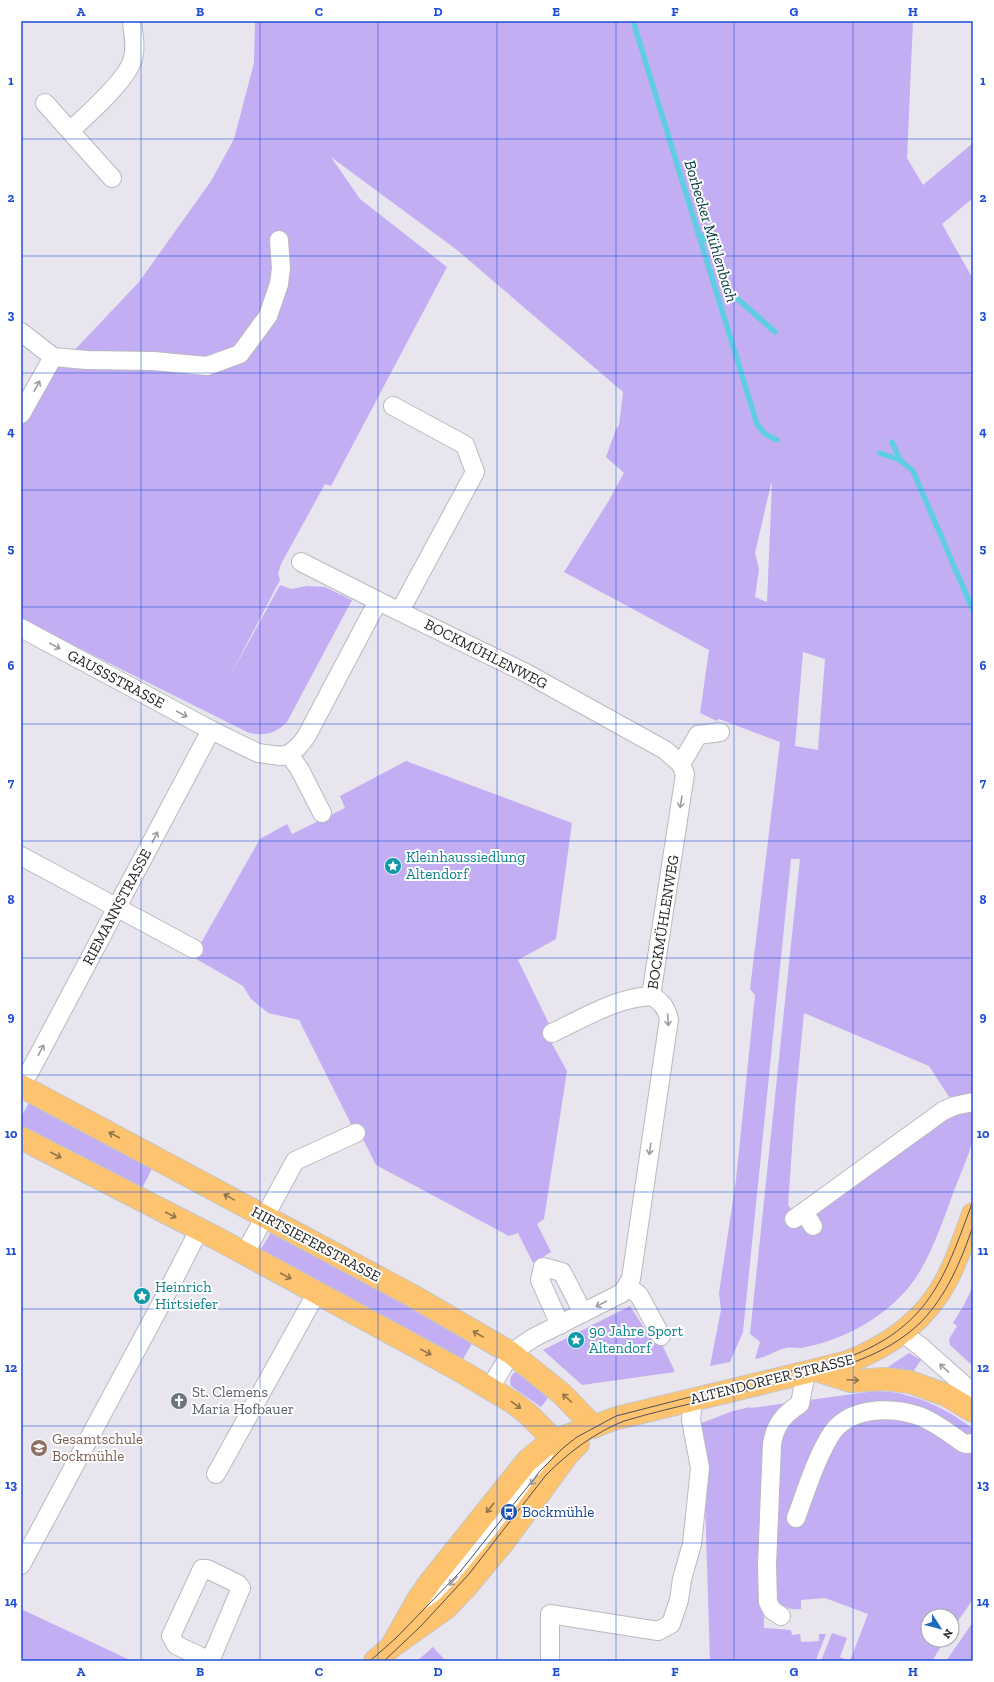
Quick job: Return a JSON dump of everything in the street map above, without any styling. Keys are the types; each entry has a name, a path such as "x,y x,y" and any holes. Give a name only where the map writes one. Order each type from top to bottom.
{"main road":[{"name":"HIRTSIEFERSTRASSE","path":"21,1085 411,1295 512,1353 562,1394 594,1426"},
{"path":"21,1138 317,1292 490,1388 529,1415 562,1448"},
{"name":"ALTENDORFER STRASSE","path":"383,1654 439,1613 466,1587 500,1546 562,1448 594,1426 617,1418 859,1358 888,1343 902,1333 929,1305 946,1280 958,1255 973,1214"},
{"path":"811,1371 851,1381 886,1379 910,1382 946,1395 973,1411"},
{"name":"ALTENDORFER STRASSE","path":"383,1654 419,1598 527,1461 544,1447 562,1448"}],"street":[{"path":"71,130 118,83 132,62 135,44 132,21"},
{"path":"45,103 71,130 112,178"},
{"path":"21,332 53,357 87,360 153,361 207,366 240,354 268,316 279,284 281,268 279,240"},
{"path":"21,414 53,357"},
{"path":"393,406 465,445 475,472 400,612"},
{"name":"BOCKMÜHLENWEG","path":"301,562 526,673 665,750 681,764 685,774 651,996 662,1003 666,1008 670,1019 631,1279 627,1286"},
{"path":"322,813 300,770 289,754 298,747 306,737 378,601"},
{"name":"GAUSSSTRASSE","path":"21,628 211,730 258,753 281,756 289,754"},
{"name":"RIEMANNSTRASSE","path":"21,1085 30,1072 211,730"},
{"path":"681,764 698,735 720,732"},
{"path":"21,856 194,949"},
{"path":"552,1033 616,1002 635,997 651,996"},
{"path":"803,1219 943,1111 954,1106 973,1102"},
{"path":"244,1254 295,1161 356,1133"},
{"path":"21,1565 160,1306 199,1230"},
{"path":"560,1325 540,1280 544,1267 562,1272 583,1313"},
{"path":"490,1388 512,1353 533,1338 622,1293 627,1286 639,1295 661,1336"},
{"path":"216,1474 317,1292"},
{"path":"902,1333 920,1346 973,1393"},
{"path":"781,1616 772,1610 768,1602 767,1558 772,1444 774,1433 780,1421 800,1404 811,1371"},
{"path":"550,1660 550,1614 658,1631 671,1624 679,1600 682,1579 692,1544 700,1468 691,1420 693,1399"},
{"path":"796,1518 830,1435 843,1421 850,1417 874,1412 911,1414 937,1425 963,1443 973,1443"},
{"path":"202,1569 207,1569 238,1584 241,1588 210,1661 176,1645 171,1636 202,1569"}],"shaded area":[{"path":"255,21 913,21 907,158 923,185 973,143 973,198 942,224 973,279 973,1094 949,1097 929,1066 804,1013 795,1106 788,1205 802,1224 949,1116 966,1111 973,1111 974,1136 932,1249 917,1276 907,1290 895,1302 881,1313 851,1332 818,1344 801,1348 786,1348 755,1359 760,1342 750,1334 800,859 791,859 743,1332 730,1362 710,1366 721,1310 719,1293 736,1180 755,995 750,989 780,742 719,719 717,721 700,713 709,650 564,572 608,502 624,473 606,457 616,429 619,425 623,392 457,250 331,157 360,199 447,267 331,486 325,484 281,564 278,574 280,580 230,676 280,585 291,589 307,586 325,587 352,600 287,722 273,732 258,734 247,732 21,619 21,428 50,376 139,282 211,181 234,139 254,63","holes":["772,484 767,602 755,597 759,569 755,553","803,652 825,659 818,750 795,746"]},
{"path":"406,761 572,823 556,939 518,960 551,1028 551,1042 567,1071 544,1219 537,1224 551,1252 533,1263 518,1233 509,1236 376,1165 362,1137 352,1126 299,1020 268,1013 251,999 243,986 193,957 260,839 287,824 292,834 345,808 340,796"},
{"path":"30,1101 153,1167 141,1190 21,1126 21,1117"},
{"path":"272,1231 475,1338 462,1361 259,1252"},
{"path":"973,1286 973,1366 950,1345 949,1339 957,1326 953,1323"},
{"path":"630,1306 653,1342 659,1338 675,1372 582,1385 543,1350"},
{"path":"909,1353 921,1360 911,1375 885,1369"},
{"path":"522,1370 548,1398 541,1407 511,1386 510,1380 512,1375"},
{"path":"875,1391 901,1394 927,1402 951,1414 973,1429 973,1599 960,1618 960,1608 920,1608 920,1648 940,1648 932,1661 850,1661 868,1614 825,1598 801,1600 801,1609 786,1607 780,1604 772,1593 763,1572 764,1628 791,1630 792,1635 800,1634 801,1642 819,1641 819,1634 826,1634 816,1660 818,1661 710,1661 703,1436 699,1424 733,1411 750,1407"},
{"path":"21,1609 132,1661 21,1661"},
{"path":"973,1622 973,1661 946,1661 955,1648 960,1648 960,1641"},
{"path":"832,1633 847,1638 840,1657 850,1661 821,1661"},
{"path":"433,1647 446,1661 417,1661"}],"waterway":[{"name":"Borbecker Mühlenbach","path":"633,21 757,424 765,434 777,440"},
{"path":"698,233 710,243 731,293 775,332"},
{"path":"892,442 900,460"},
{"name":"Borbecker Mühlenbach","path":"880,453 900,460 913,471 973,610"}],"tram line":[{"path":"370,1661 396,1638 460,1572 540,1471 563,1448 577,1437 616,1416 854,1355 880,1342 902,1328 919,1311 933,1293 954,1251 973,1201"},
{"path":"384,1661 420,1627 469,1574 546,1475 582,1444 602,1431 624,1421 841,1367 891,1345 921,1322 938,1301 958,1265 973,1226"}],"place":[{"name":"Kleinhaussiedlung Altendorf","path":"393,866"},
{"name":"Heinrich Hirtsiefer","path":"142,1296"},
{"name":"90 Jahre Sport Altendorf","path":"576,1340"},
{"name":"St. Clemens Maria Hofbauer","path":"179,1401"},
{"name":"Gesamtschule Bockmühle","path":"39,1448"},
{"name":"Bockmühle","path":"509,1512"}]}
